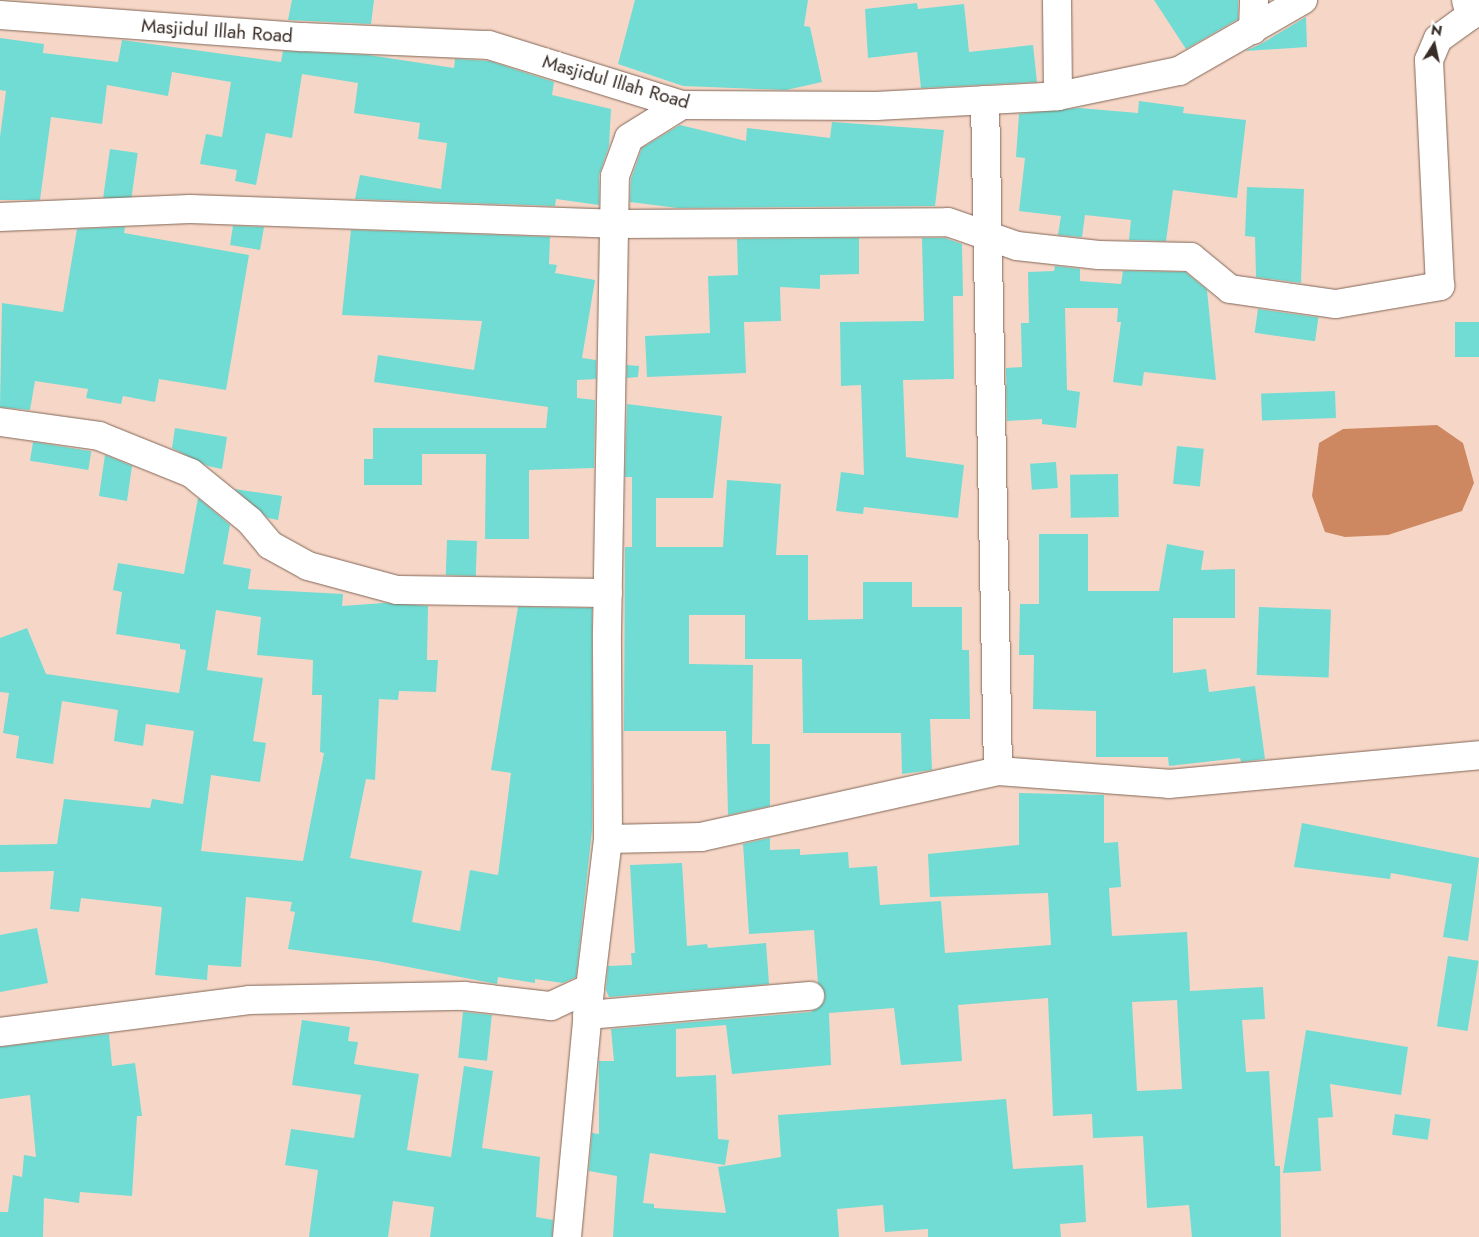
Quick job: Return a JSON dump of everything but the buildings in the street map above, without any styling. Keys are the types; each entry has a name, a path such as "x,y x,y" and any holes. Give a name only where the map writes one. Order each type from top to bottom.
{"street":[{"path":"1057,0 1058,96"},
{"path":"1253,30 1254,0"},
{"name":"Masjidul Illah Road","path":"0,15 303,37 489,44 682,104 876,106 1058,96 1179,71 1303,0"},
{"path":"0,218 190,209 615,224 948,222 1017,246 1100,254 1191,256 1230,289 1336,304 1440,286 1429,60 1438,39 1470,16 1466,0"},
{"path":"985,100 998,772"},
{"path":"567,1237 588,1001 608,839 608,593 615,176 629,138 682,104"},
{"path":"0,422 99,436 191,472 250,521 270,545 308,566 397,590 608,593"},
{"path":"608,839 702,837 998,772 1169,784 1479,755"},
{"path":"0,1032 249,1000 464,996 551,1006 588,1001 810,996"}],"shaded area":[{"path":"1437,425 1463,443 1474,483 1462,511 1388,535 1345,537 1325,532 1312,496 1319,443 1343,429"}]}
